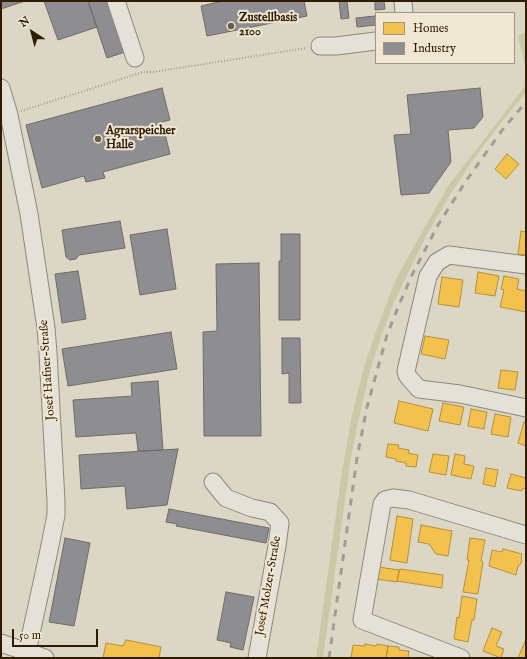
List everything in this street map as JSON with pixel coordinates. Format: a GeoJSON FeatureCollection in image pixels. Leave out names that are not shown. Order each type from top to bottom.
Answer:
{"type":"FeatureCollection","features":[{"type":"Feature","properties":{"kind":"street"},"geometry":{"type":"LineString","coordinates":[[116,1],[135,58]]}},
{"type":"Feature","properties":{"kind":"street"},"geometry":{"type":"LineString","coordinates":[[403,1],[404,12]]}},
{"type":"Feature","properties":{"kind":"street"},"geometry":{"type":"LineString","coordinates":[[320,46],[336,46],[375,41]]}},
{"type":"Feature","properties":{"kind":"street","name":"Josef Hafner-Straße"},"geometry":{"type":"LineString","coordinates":[[1,88],[9,115],[29,214],[46,328],[56,501],[56,515],[51,542],[26,652]]}},
{"type":"Feature","properties":{"kind":"street"},"geometry":{"type":"LineString","coordinates":[[526,265],[449,255],[437,262],[428,276],[406,371],[407,375],[419,389],[460,394],[526,408]]}},
{"type":"Feature","properties":{"kind":"street","name":"Josef Molzer-Straße"},"geometry":{"type":"LineString","coordinates":[[213,482],[226,498],[252,508],[270,512],[280,523],[256,658]]}},
{"type":"Feature","properties":{"kind":"street"},"geometry":{"type":"LineString","coordinates":[[462,658],[362,620],[382,504],[385,500],[393,498],[409,500],[526,535]]}},
{"type":"Feature","properties":{"kind":"street"},"geometry":{"type":"LineString","coordinates":[[1,643],[45,658]]}},
{"type":"Feature","properties":{"kind":"path"},"geometry":{"type":"LineString","coordinates":[[9,115],[142,72],[153,72],[320,46]]}},
{"type":"Feature","properties":{"kind":"shaded area"},"geometry":{"type":"Polygon","coordinates":[[[526,32],[526,69],[518,36],[526,32]]]}},
{"type":"Feature","properties":{"kind":"shaded area"},"geometry":{"type":"Polygon","coordinates":[[[526,85],[526,92],[470,164],[427,234],[394,302],[382,334],[370,370],[351,457],[323,658],[316,658],[341,478],[352,415],[364,367],[379,323],[397,277],[448,186],[526,85]]]}},
{"type":"Feature","properties":{"kind":"building: Homes"},"geometry":{"type":"Polygon","coordinates":[[[507,154],[519,164],[506,179],[495,169],[507,154]]]}},
{"type":"Feature","properties":{"kind":"building: Homes"},"geometry":{"type":"Polygon","coordinates":[[[521,231],[526,232],[526,255],[518,254],[521,231]]]}},
{"type":"Feature","properties":{"kind":"building: Homes"},"geometry":{"type":"Polygon","coordinates":[[[478,272],[499,276],[495,296],[475,293],[478,272]]]}},
{"type":"Feature","properties":{"kind":"building: Homes"},"geometry":{"type":"Polygon","coordinates":[[[504,276],[519,279],[517,289],[526,291],[526,312],[500,307],[504,290],[501,289],[504,276]]]}},
{"type":"Feature","properties":{"kind":"building: Homes"},"geometry":{"type":"Polygon","coordinates":[[[442,277],[463,280],[459,307],[438,304],[442,277]]]}},
{"type":"Feature","properties":{"kind":"building: Homes"},"geometry":{"type":"Polygon","coordinates":[[[425,336],[449,340],[445,359],[421,354],[425,336]]]}},
{"type":"Feature","properties":{"kind":"building: Homes"},"geometry":{"type":"Polygon","coordinates":[[[501,370],[518,372],[515,390],[498,388],[501,370]]]}},
{"type":"Feature","properties":{"kind":"building: Homes"},"geometry":{"type":"Polygon","coordinates":[[[399,401],[433,409],[428,431],[394,423],[399,401]]]}},
{"type":"Feature","properties":{"kind":"building: Homes"},"geometry":{"type":"Polygon","coordinates":[[[443,403],[464,407],[460,425],[439,421],[443,403]]]}},
{"type":"Feature","properties":{"kind":"building: Homes"},"geometry":{"type":"Polygon","coordinates":[[[471,409],[487,412],[484,429],[468,426],[471,409]]]}},
{"type":"Feature","properties":{"kind":"building: Homes"},"geometry":{"type":"Polygon","coordinates":[[[495,414],[511,417],[508,437],[491,434],[495,414]]]}},
{"type":"Feature","properties":{"kind":"building: Homes"},"geometry":{"type":"Polygon","coordinates":[[[524,422],[526,423],[526,446],[518,443],[524,422]]]}},
{"type":"Feature","properties":{"kind":"building: Homes"},"geometry":{"type":"Polygon","coordinates":[[[388,444],[399,445],[398,448],[409,450],[408,453],[418,455],[416,467],[406,466],[406,463],[386,457],[388,444]]]}},
{"type":"Feature","properties":{"kind":"building: Homes"},"geometry":{"type":"Polygon","coordinates":[[[433,454],[449,456],[446,475],[429,472],[433,454]]]}},
{"type":"Feature","properties":{"kind":"building: Homes"},"geometry":{"type":"Polygon","coordinates":[[[455,454],[465,456],[464,464],[474,466],[471,479],[451,475],[455,454]]]}},
{"type":"Feature","properties":{"kind":"building: Homes"},"geometry":{"type":"Polygon","coordinates":[[[486,468],[498,470],[495,487],[483,484],[486,468]]]}},
{"type":"Feature","properties":{"kind":"building: Homes"},"geometry":{"type":"Polygon","coordinates":[[[511,474],[526,478],[526,489],[523,488],[522,491],[507,488],[511,474]]]}},
{"type":"Feature","properties":{"kind":"building: Homes"},"geometry":{"type":"Polygon","coordinates":[[[397,516],[413,519],[407,563],[390,560],[397,516]]]}},
{"type":"Feature","properties":{"kind":"building: Homes"},"geometry":{"type":"Polygon","coordinates":[[[421,525],[452,531],[448,556],[436,554],[429,544],[418,542],[421,525]]]}},
{"type":"Feature","properties":{"kind":"building: Homes"},"geometry":{"type":"Polygon","coordinates":[[[470,538],[485,540],[481,561],[483,562],[478,594],[463,592],[469,560],[467,560],[470,538]]]}},
{"type":"Feature","properties":{"kind":"building: Homes"},"geometry":{"type":"Polygon","coordinates":[[[503,549],[522,554],[522,560],[518,566],[516,575],[489,566],[492,550],[502,552],[503,549]]]}},
{"type":"Feature","properties":{"kind":"building: Homes"},"geometry":{"type":"Polygon","coordinates":[[[378,567],[399,570],[397,582],[376,579],[378,567]]]}},
{"type":"Feature","properties":{"kind":"building: Homes"},"geometry":{"type":"Polygon","coordinates":[[[400,569],[443,575],[442,588],[397,581],[400,569]]]}},
{"type":"Feature","properties":{"kind":"building: Homes"},"geometry":{"type":"Polygon","coordinates":[[[462,596],[477,599],[474,620],[472,620],[468,642],[454,639],[462,596]]]}},
{"type":"Feature","properties":{"kind":"building: Homes"},"geometry":{"type":"Polygon","coordinates":[[[492,628],[502,632],[496,646],[504,649],[501,658],[483,651],[492,628]]]}},
{"type":"Feature","properties":{"kind":"building: Homes"},"geometry":{"type":"Polygon","coordinates":[[[526,639],[526,658],[518,658],[526,639]]]}},
{"type":"Feature","properties":{"kind":"building: Homes"},"geometry":{"type":"Polygon","coordinates":[[[126,640],[161,647],[159,658],[103,658],[106,643],[123,646],[126,640]]]}},
{"type":"Feature","properties":{"kind":"building: Homes"},"geometry":{"type":"Polygon","coordinates":[[[365,644],[388,646],[386,658],[351,658],[353,645],[365,646],[365,644]]]}},
{"type":"Feature","properties":{"kind":"building: Homes"},"geometry":{"type":"Polygon","coordinates":[[[388,646],[399,647],[399,650],[409,651],[408,658],[386,658],[388,646]]]}},
{"type":"Feature","properties":{"kind":"building: Industry"},"geometry":{"type":"Polygon","coordinates":[[[1,1],[25,1],[1,9],[1,1]]]}},
{"type":"Feature","properties":{"kind":"building: Industry"},"geometry":{"type":"Polygon","coordinates":[[[44,1],[88,1],[97,27],[58,40],[44,1]]]}},
{"type":"Feature","properties":{"kind":"building: Industry"},"geometry":{"type":"Polygon","coordinates":[[[88,1],[110,1],[128,51],[107,58],[88,1]]]}},
{"type":"Feature","properties":{"kind":"building: Industry","name":"Zustellbasis 2100"},"geometry":{"type":"Polygon","coordinates":[[[223,1],[304,1],[307,16],[207,36],[201,6],[223,1]]]}},
{"type":"Feature","properties":{"kind":"building: Industry"},"geometry":{"type":"Polygon","coordinates":[[[339,1],[347,1],[349,18],[341,19],[339,1]]]}},
{"type":"Feature","properties":{"kind":"building: Industry"},"geometry":{"type":"Polygon","coordinates":[[[375,1],[384,1],[385,9],[375,10],[375,1]]]}},
{"type":"Feature","properties":{"kind":"building: Industry"},"geometry":{"type":"Polygon","coordinates":[[[375,16],[375,25],[357,27],[356,18],[375,16]]]}},
{"type":"Feature","properties":{"kind":"building: Industry","name":"Agrarspeicher Halle"},"geometry":{"type":"Polygon","coordinates":[[[162,88],[170,120],[162,122],[170,154],[103,172],[105,178],[86,182],[84,176],[42,188],[26,125],[162,88]]]}},
{"type":"Feature","properties":{"kind":"building: Industry"},"geometry":{"type":"Polygon","coordinates":[[[480,88],[483,117],[474,128],[448,130],[451,162],[429,193],[401,195],[394,135],[411,134],[407,95],[480,88]]]}},
{"type":"Feature","properties":{"kind":"building: Industry"},"geometry":{"type":"Polygon","coordinates":[[[120,221],[125,248],[79,255],[76,259],[70,260],[66,257],[62,230],[120,221]]]}},
{"type":"Feature","properties":{"kind":"building: Industry"},"geometry":{"type":"Polygon","coordinates":[[[167,229],[176,289],[140,295],[130,235],[167,229]]]}},
{"type":"Feature","properties":{"kind":"building: Industry"},"geometry":{"type":"Polygon","coordinates":[[[281,234],[300,234],[300,320],[279,320],[279,261],[281,261],[281,234]]]}},
{"type":"Feature","properties":{"kind":"building: Industry"},"geometry":{"type":"Polygon","coordinates":[[[259,263],[261,436],[204,436],[203,332],[217,331],[216,264],[259,263]]]}},
{"type":"Feature","properties":{"kind":"building: Industry"},"geometry":{"type":"Polygon","coordinates":[[[78,271],[86,319],[62,323],[55,274],[78,271]]]}},
{"type":"Feature","properties":{"kind":"building: Industry"},"geometry":{"type":"Polygon","coordinates":[[[171,332],[177,369],[68,386],[62,349],[171,332]]]}},
{"type":"Feature","properties":{"kind":"building: Industry"},"geometry":{"type":"Polygon","coordinates":[[[282,338],[300,338],[301,403],[289,403],[289,373],[282,374],[282,338]]]}},
{"type":"Feature","properties":{"kind":"building: Industry"},"geometry":{"type":"Polygon","coordinates":[[[158,381],[163,450],[138,451],[136,433],[76,437],[73,400],[132,396],[131,383],[158,381]]]}},
{"type":"Feature","properties":{"kind":"building: Industry"},"geometry":{"type":"Polygon","coordinates":[[[178,449],[167,505],[127,509],[125,486],[81,489],[79,455],[178,449]]]}},
{"type":"Feature","properties":{"kind":"building: Industry"},"geometry":{"type":"Polygon","coordinates":[[[169,509],[269,528],[266,543],[176,526],[177,524],[166,522],[169,509]]]}},
{"type":"Feature","properties":{"kind":"building: Industry"},"geometry":{"type":"Polygon","coordinates":[[[65,538],[90,543],[74,626],[49,622],[65,538]]]}},
{"type":"Feature","properties":{"kind":"building: Industry"},"geometry":{"type":"Polygon","coordinates":[[[226,592],[254,597],[243,650],[230,647],[231,643],[217,640],[226,592]]]}},
{"type":"Feature","properties":{"kind":"railway"},"geometry":{"type":"LineString","coordinates":[[329,658],[357,458],[367,407],[387,335],[412,275],[438,225],[466,181],[503,129],[526,102]]}},
{"type":"Feature","properties":{"kind":"place","name":"Zustellbasis 2100"},"geometry":{"type":"Point","coordinates":[231,26]}},
{"type":"Feature","properties":{"kind":"place","name":"Agrarspeicher Halle"},"geometry":{"type":"Point","coordinates":[98,139]}}]}
